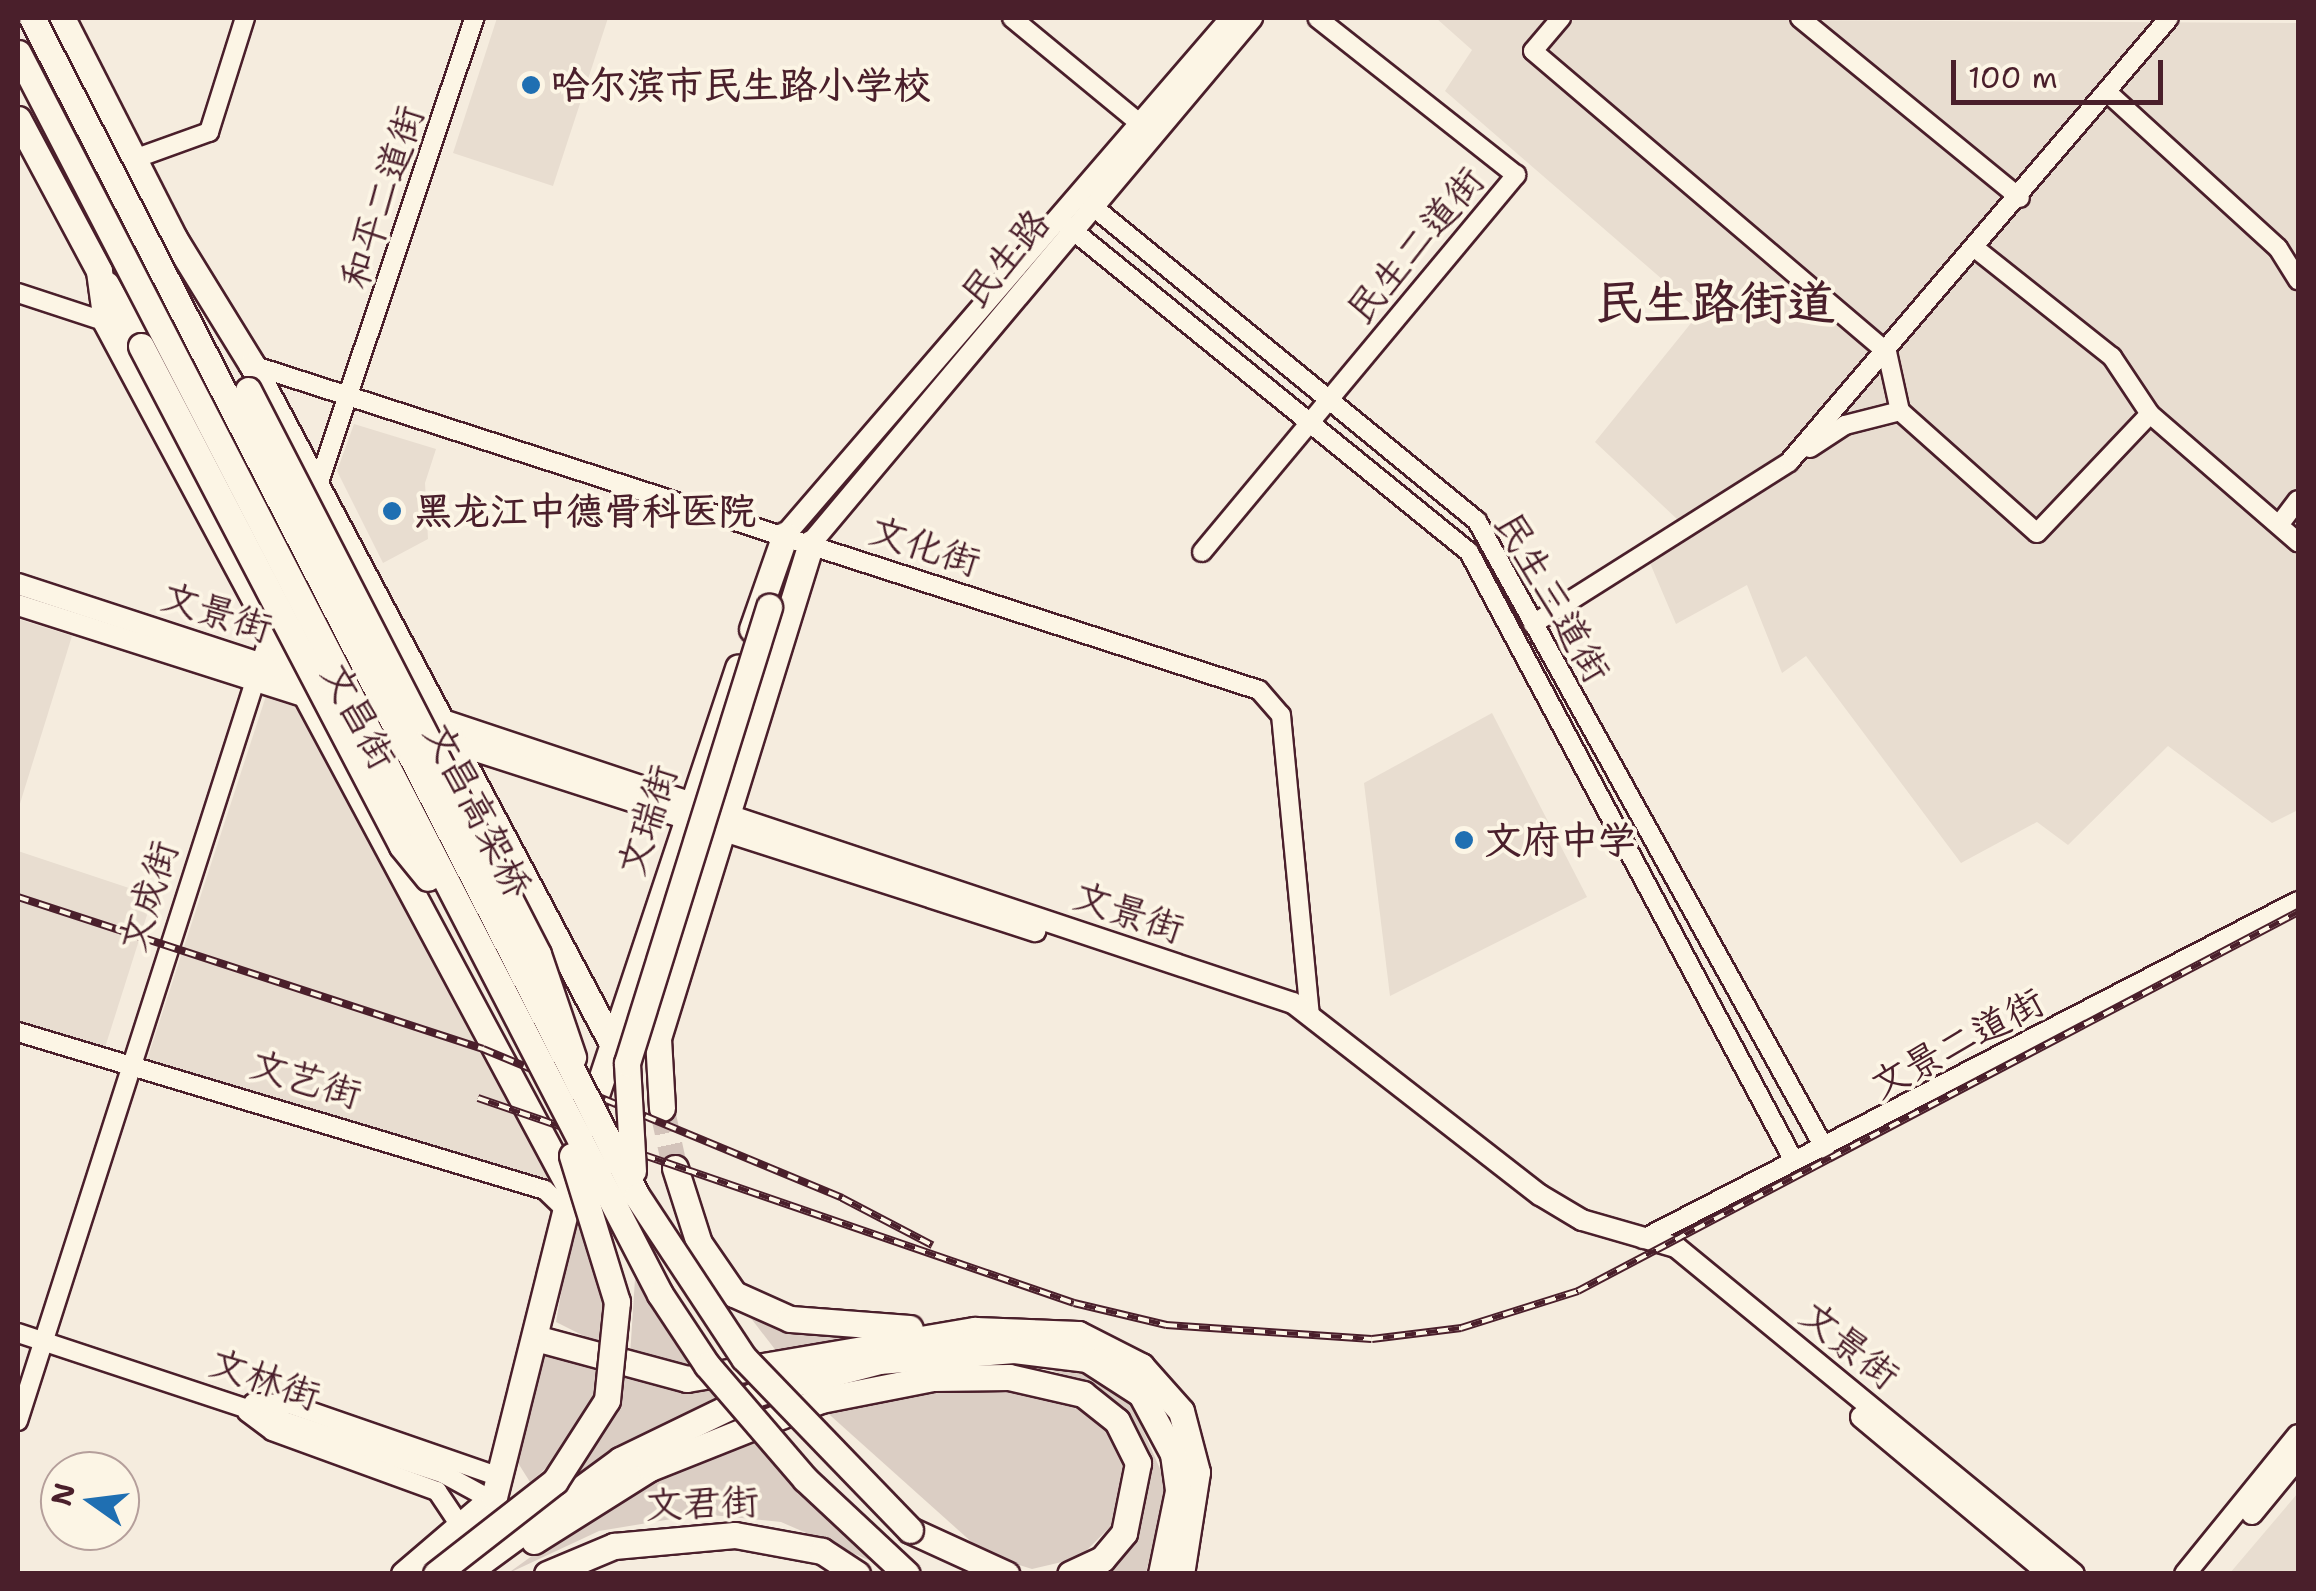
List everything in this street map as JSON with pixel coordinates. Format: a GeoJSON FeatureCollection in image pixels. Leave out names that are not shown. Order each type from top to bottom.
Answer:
{"type":"FeatureCollection","features":[{"type":"Feature","properties":{"kind":"highway","name":"文昌高架桥"},"geometry":{"type":"LineString","coordinates":[[32,18],[637,1196],[744,1358],[951,1574]]}},
{"type":"Feature","properties":{"kind":"highway"},"geometry":{"type":"LineString","coordinates":[[62,18],[250,378],[538,954],[579,1086]]}},
{"type":"Feature","properties":{"kind":"highway","name":"文昌高架桥"},"geometry":{"type":"LineString","coordinates":[[18,53],[560,1112],[706,1365],[805,1479],[906,1574]]}},
{"type":"Feature","properties":{"kind":"highway","name":"文昌街"},"geometry":{"type":"LineString","coordinates":[[18,119],[142,346],[402,846],[460,915]]}},
{"type":"Feature","properties":{"kind":"highway","name":"文昌街"},"geometry":{"type":"LineString","coordinates":[[99,271],[106,322],[272,628],[568,1200]]}},
{"type":"Feature","properties":{"kind":"highway","name":"文昌街"},"geometry":{"type":"LineString","coordinates":[[250,378],[318,486],[613,1045]]}},
{"type":"Feature","properties":{"kind":"highway","name":"文瑞街"},"geometry":{"type":"LineString","coordinates":[[568,1200],[584,1130],[688,811],[785,535]]}},
{"type":"Feature","properties":{"kind":"highway"},"geometry":{"type":"LineString","coordinates":[[637,1196],[626,1063],[769,607],[811,543]]}},
{"type":"Feature","properties":{"kind":"highway","name":"文瑞街"},"geometry":{"type":"LineString","coordinates":[[662,1108],[658,1038],[811,543]]}},
{"type":"Feature","properties":{"kind":"highway"},"geometry":{"type":"LineString","coordinates":[[436,1574],[576,1458],[616,1370],[617,1302],[560,1112]]}},
{"type":"Feature","properties":{"kind":"highway"},"geometry":{"type":"LineString","coordinates":[[675,1168],[714,1271],[761,1310],[823,1324],[1078,1334],[1163,1386],[1181,1410],[1197,1472],[1181,1574]]}},
{"type":"Feature","properties":{"kind":"highway"},"geometry":{"type":"LineString","coordinates":[[404,1574],[463,1530],[493,1487],[538,1339],[568,1200]]}},
{"type":"Feature","properties":{"kind":"highway"},"geometry":{"type":"LineString","coordinates":[[538,1339],[687,1379],[976,1330]]}},
{"type":"Feature","properties":{"kind":"highway"},"geometry":{"type":"LineString","coordinates":[[466,1574],[620,1460],[758,1393],[880,1361],[1014,1350],[1088,1359],[1149,1406],[1173,1454],[1178,1491],[1161,1574]]}},
{"type":"Feature","properties":{"kind":"highway"},"geometry":{"type":"LineString","coordinates":[[490,1574],[575,1512],[715,1437],[821,1400],[972,1376],[1083,1394],[1130,1438],[1139,1494],[1124,1533],[1102,1559],[1070,1574]]}},
{"type":"Feature","properties":{"kind":"highway"},"geometry":{"type":"LineString","coordinates":[[910,1530],[1006,1574]]}},
{"type":"Feature","properties":{"kind":"highway","name":"文君街"},"geometry":{"type":"LineString","coordinates":[[547,1574],[614,1546],[735,1535],[808,1546],[857,1574]]}},
{"type":"Feature","properties":{"kind":"main road","name":"民生路"},"geometry":{"type":"LineString","coordinates":[[811,543],[1231,18]]}},
{"type":"Feature","properties":{"kind":"main road","name":"民生路"},"geometry":{"type":"LineString","coordinates":[[1087,202],[1252,18]]}},
{"type":"Feature","properties":{"kind":"main road","name":"民生路"},"geometry":{"type":"LineString","coordinates":[[785,535],[1068,226]]}},
{"type":"Feature","properties":{"kind":"main road","name":"文景街"},"geometry":{"type":"LineString","coordinates":[[18,584],[455,744],[726,822],[1310,1014],[1540,1195],[1643,1239],[1676,1247],[2074,1574]]}},
{"type":"Feature","properties":{"kind":"main road","name":"文景街"},"geometry":{"type":"LineString","coordinates":[[18,605],[258,671]]}},
{"type":"Feature","properties":{"kind":"main road","name":"文景街"},"geometry":{"type":"LineString","coordinates":[[299,685],[442,719],[688,811]]}},
{"type":"Feature","properties":{"kind":"main road","name":"文景街"},"geometry":{"type":"LineString","coordinates":[[726,822],[1293,1018],[1533,1206],[1573,1230],[1668,1258],[2048,1574]]}},
{"type":"Feature","properties":{"kind":"main road"},"geometry":{"type":"LineString","coordinates":[[2185,1574],[2298,1436]]}},
{"type":"Feature","properties":{"kind":"main road"},"geometry":{"type":"LineString","coordinates":[[2202,1574],[2298,1458]]}},
{"type":"Feature","properties":{"kind":"street"},"geometry":{"type":"LineString","coordinates":[[134,159],[208,132],[245,18]]}},
{"type":"Feature","properties":{"kind":"street","name":"和平二道街"},"geometry":{"type":"LineString","coordinates":[[351,396],[474,18]]}},
{"type":"Feature","properties":{"kind":"street"},"geometry":{"type":"LineString","coordinates":[[1012,18],[1142,125]]}},
{"type":"Feature","properties":{"kind":"street","name":"民生二道街"},"geometry":{"type":"LineString","coordinates":[[1202,552],[1516,175],[1317,18]]}},
{"type":"Feature","properties":{"kind":"street"},"geometry":{"type":"LineString","coordinates":[[1561,18],[1533,51],[1887,352],[1900,411],[2037,533],[2150,414]]}},
{"type":"Feature","properties":{"kind":"street"},"geometry":{"type":"LineString","coordinates":[[1800,18],[2020,198]]}},
{"type":"Feature","properties":{"kind":"street"},"geometry":{"type":"LineString","coordinates":[[1789,462],[2020,198],[2163,19]]}},
{"type":"Feature","properties":{"kind":"street"},"geometry":{"type":"LineString","coordinates":[[2106,92],[2278,248],[2298,280]]}},
{"type":"Feature","properties":{"kind":"street","name":"民生三道街"},"geometry":{"type":"LineString","coordinates":[[1087,202],[1477,521],[1825,1149]]}},
{"type":"Feature","properties":{"kind":"street","name":"民生三道街"},"geometry":{"type":"LineString","coordinates":[[1068,226],[1469,552],[1794,1161]]}},
{"type":"Feature","properties":{"kind":"street"},"geometry":{"type":"LineString","coordinates":[[1976,249],[2112,357],[2150,414],[2298,542]]}},
{"type":"Feature","properties":{"kind":"street"},"geometry":{"type":"LineString","coordinates":[[18,294],[106,322]]}},
{"type":"Feature","properties":{"kind":"street","name":"文化街"},"geometry":{"type":"LineString","coordinates":[[250,378],[351,396],[811,543],[1269,698],[1282,716],[1310,1014]]}},
{"type":"Feature","properties":{"kind":"street","name":"文成街"},"geometry":{"type":"LineString","coordinates":[[18,1421],[128,1064],[351,396]]}},
{"type":"Feature","properties":{"kind":"street"},"geometry":{"type":"LineString","coordinates":[[1533,624],[1846,424],[1900,411]]}},
{"type":"Feature","properties":{"kind":"street"},"geometry":{"type":"LineString","coordinates":[[2279,525],[2298,500]]}},
{"type":"Feature","properties":{"kind":"street","name":"文景二道街"},"geometry":{"type":"LineString","coordinates":[[1643,1239],[1825,1149],[2298,901]]}},
{"type":"Feature","properties":{"kind":"street","name":"文艺街"},"geometry":{"type":"LineString","coordinates":[[18,1032],[568,1200]]}},
{"type":"Feature","properties":{"kind":"street","name":"文林街"},"geometry":{"type":"LineString","coordinates":[[18,1334],[235,1402]]}},
{"type":"Feature","properties":{"kind":"street"},"geometry":{"type":"LineString","coordinates":[[235,1402],[289,1404],[493,1487]]}},
{"type":"Feature","properties":{"kind":"street"},"geometry":{"type":"LineString","coordinates":[[235,1402],[272,1431],[437,1491],[463,1530]]}},
{"type":"Feature","properties":{"kind":"shaded area","name":"哈尔滨市民生路小学校"},"geometry":{"type":"Polygon","coordinates":[[[497,18],[608,18],[553,186],[453,153],[497,18]]]}},
{"type":"Feature","properties":{"kind":"shaded area"},"geometry":{"type":"Polygon","coordinates":[[[1436,18],[2298,23],[2298,810],[2272,823],[2168,746],[2068,845],[2037,822],[1961,863],[1806,656],[1782,673],[1747,585],[1676,624],[1644,549],[1677,519],[1595,442],[1700,312],[1445,91],[1472,50],[1436,18]]]}},
{"type":"Feature","properties":{"kind":"shaded area","name":"黑龙江中德骨科医院"},"geometry":{"type":"Polygon","coordinates":[[[354,424],[436,449],[425,483],[428,539],[383,563],[337,471],[354,424]]]}},
{"type":"Feature","properties":{"kind":"shaded area"},"geometry":{"type":"Polygon","coordinates":[[[18,619],[72,636],[18,810],[18,619]]]}},
{"type":"Feature","properties":{"kind":"shaded area"},"geometry":{"type":"Polygon","coordinates":[[[266,696],[310,705],[573,1181],[545,1190],[144,1069],[266,696]]]}},
{"type":"Feature","properties":{"kind":"shaded area","name":"文府中学"},"geometry":{"type":"Polygon","coordinates":[[[1492,713],[1587,897],[1390,996],[1364,783],[1492,713]]]}},
{"type":"Feature","properties":{"kind":"shaded area"},"geometry":{"type":"Polygon","coordinates":[[[18,851],[153,896],[102,1057],[18,1032],[18,851]]]}},
{"type":"Feature","properties":{"kind":"shaded area"},"geometry":{"type":"Polygon","coordinates":[[[577,1203],[607,1279],[608,1348],[556,1322],[577,1203]]]}},
{"type":"Feature","properties":{"kind":"shaded area"},"geometry":{"type":"Polygon","coordinates":[[[635,1279],[694,1368],[630,1356],[635,1279]]]}},
{"type":"Feature","properties":{"kind":"shaded area"},"geometry":{"type":"Polygon","coordinates":[[[740,1304],[863,1333],[777,1352],[740,1304]]]}},
{"type":"Feature","properties":{"kind":"shaded area"},"geometry":{"type":"Polygon","coordinates":[[[544,1350],[605,1371],[565,1452],[530,1482],[513,1455],[544,1350]]]}},
{"type":"Feature","properties":{"kind":"shaded area"},"geometry":{"type":"Polygon","coordinates":[[[1029,1363],[1089,1372],[1129,1398],[1167,1485],[1146,1573],[1100,1573],[1143,1515],[1141,1435],[1098,1386],[1029,1363]]]}},
{"type":"Feature","properties":{"kind":"shaded area"},"geometry":{"type":"Polygon","coordinates":[[[625,1377],[710,1387],[720,1400],[531,1511],[582,1468],[625,1377]]]}},
{"type":"Feature","properties":{"kind":"shaded area"},"geometry":{"type":"Polygon","coordinates":[[[991,1383],[1074,1398],[1112,1428],[1125,1463],[1115,1522],[1079,1558],[1032,1569],[985,1554],[822,1408],[991,1383]]]}},
{"type":"Feature","properties":{"kind":"shaded area"},"geometry":{"type":"Polygon","coordinates":[[[747,1434],[880,1565],[781,1522],[702,1514],[599,1531],[507,1574],[629,1486],[747,1434]]]}},
{"type":"Feature","properties":{"kind":"shaded area"},"geometry":{"type":"Polygon","coordinates":[[[2298,1493],[2298,1573],[2230,1573],[2298,1493]]]}},
{"type":"Feature","properties":{"kind":"tunnel"},"geometry":{"type":"LineString","coordinates":[[662,1108],[675,1168]]}},
{"type":"Feature","properties":{"kind":"railway"},"geometry":{"type":"LineString","coordinates":[[18,897],[483,1049],[842,1198],[932,1245]]}},
{"type":"Feature","properties":{"kind":"railway"},"geometry":{"type":"LineString","coordinates":[[478,1098],[1074,1303],[1166,1325],[1372,1339],[1461,1328],[1578,1291],[2298,912]]}},
{"type":"Feature","properties":{"kind":"place","name":"哈尔滨市民生路小学校"},"geometry":{"type":"Point","coordinates":[531,85]}},
{"type":"Feature","properties":{"kind":"place","name":"黑龙江中德骨科医院"},"geometry":{"type":"Point","coordinates":[392,511]}},
{"type":"Feature","properties":{"kind":"place","name":"文府中学"},"geometry":{"type":"Point","coordinates":[1464,840]}},
{"type":"Feature","properties":{"kind":"district","name":"民生路街道"},"geometry":{"type":"Point","coordinates":[1715,303]}}]}
